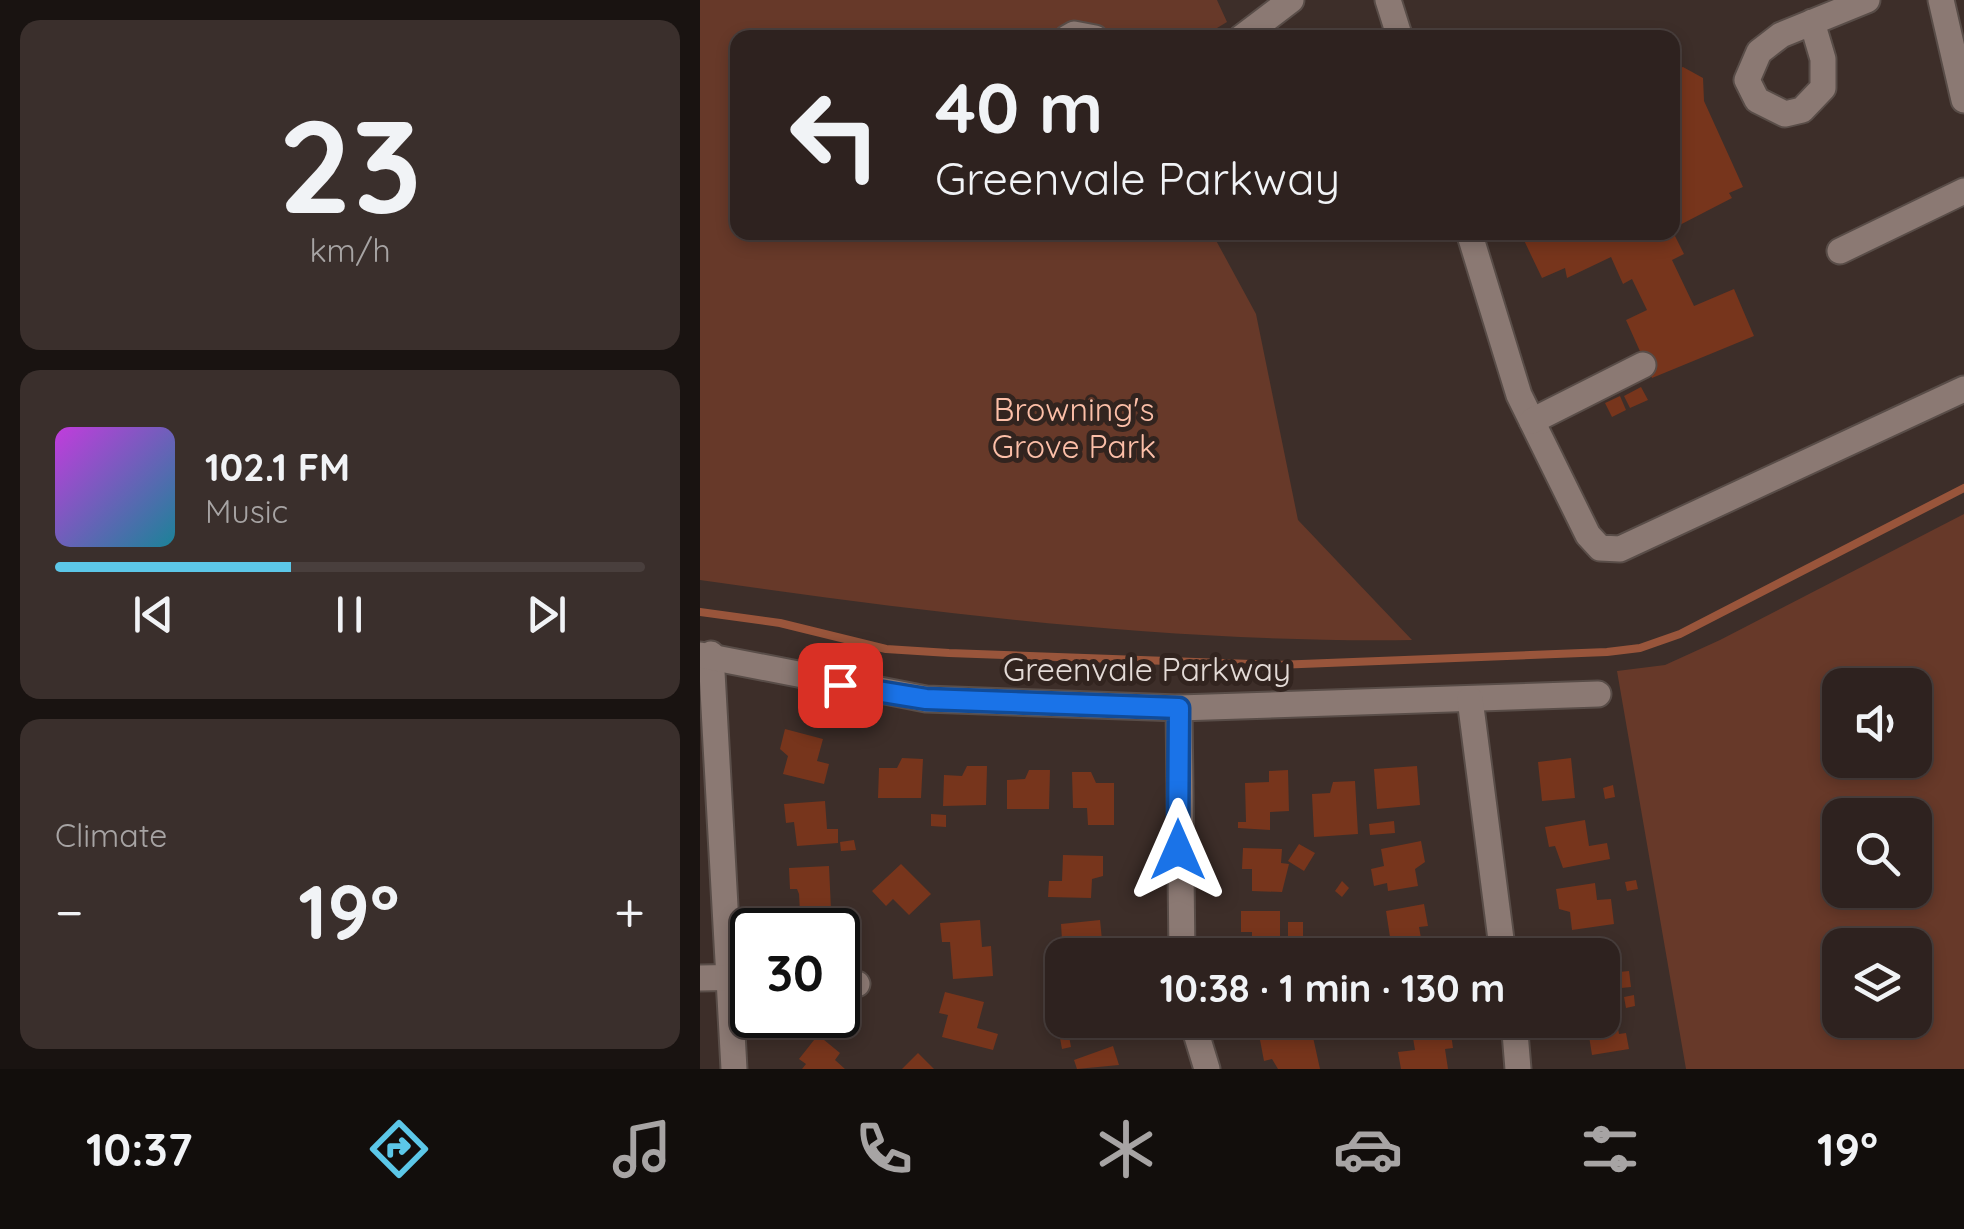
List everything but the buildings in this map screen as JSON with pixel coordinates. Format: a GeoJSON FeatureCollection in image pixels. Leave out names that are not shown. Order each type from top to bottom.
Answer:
{"type":"FeatureCollection","features":[{"type":"Feature","properties":{"kind":"street"},"geometry":{"type":"LineString","coordinates":[[1252,30],[1291,0]]}},
{"type":"Feature","properties":{"kind":"street"},"geometry":{"type":"LineString","coordinates":[[1388,0],[1397,30]]}},
{"type":"Feature","properties":{"kind":"street"},"geometry":{"type":"LineString","coordinates":[[1812,22],[1867,0]]}},
{"type":"Feature","properties":{"kind":"street"},"geometry":{"type":"LineString","coordinates":[[1941,0],[1964,100]]}},
{"type":"Feature","properties":{"kind":"street"},"geometry":{"type":"LineString","coordinates":[[1840,251],[1964,191]]}},
{"type":"Feature","properties":{"kind":"street"},"geometry":{"type":"LineString","coordinates":[[1471,240],[1519,394],[1588,535],[1600,548],[1620,549],[1964,389]]}},
{"type":"Feature","properties":{"kind":"street"},"geometry":{"type":"LineString","coordinates":[[1532,421],[1643,365]]}},
{"type":"Feature","properties":{"kind":"street"},"geometry":{"type":"LineString","coordinates":[[706,655],[733,908]]}},
{"type":"Feature","properties":{"kind":"street","name":"Greenvale Parkway"},"geometry":{"type":"LineString","coordinates":[[706,655],[771,672],[926,699],[1179,708],[1598,694]]}},
{"type":"Feature","properties":{"kind":"street"},"geometry":{"type":"LineString","coordinates":[[1470,700],[1502,938]]}},
{"type":"Feature","properties":{"kind":"street"},"geometry":{"type":"LineString","coordinates":[[1179,708],[1182,938]]}},
{"type":"Feature","properties":{"kind":"street"},"geometry":{"type":"LineString","coordinates":[[700,978],[730,977]]}},
{"type":"Feature","properties":{"kind":"street"},"geometry":{"type":"LineString","coordinates":[[734,1069],[736,1038]]}},
{"type":"Feature","properties":{"kind":"street"},"geometry":{"type":"LineString","coordinates":[[1198,1038],[1207,1069]]}},
{"type":"Feature","properties":{"kind":"street"},"geometry":{"type":"LineString","coordinates":[[1515,1038],[1518,1069]]}},
{"type":"Feature","properties":{"kind":"green space","name":"Browning's Grove Park"},"geometry":{"type":"Polygon","coordinates":[[[700,0],[1217,0],[1227,22],[1214,30],[730,30],[730,240],[1216,240],[1256,314],[1298,520],[1412,640],[1234,637],[1055,624],[700,580],[700,0]]]}},
{"type":"Feature","properties":{"kind":"green space"},"geometry":{"type":"Polygon","coordinates":[[[1964,514],[1964,1069],[1686,1069],[1617,671],[1665,665],[1964,514]]]}},
{"type":"Feature","properties":{"kind":"waterway"},"geometry":{"type":"LineString","coordinates":[[700,612],[780,623],[886,649],[949,653],[1276,665],[1607,652],[1640,648],[1680,634],[1964,488]]}},
{"type":"Feature","properties":{"kind":"route"},"geometry":{"type":"LineString","coordinates":[[840,685],[926,699],[1179,708],[1178,850]]}}]}
